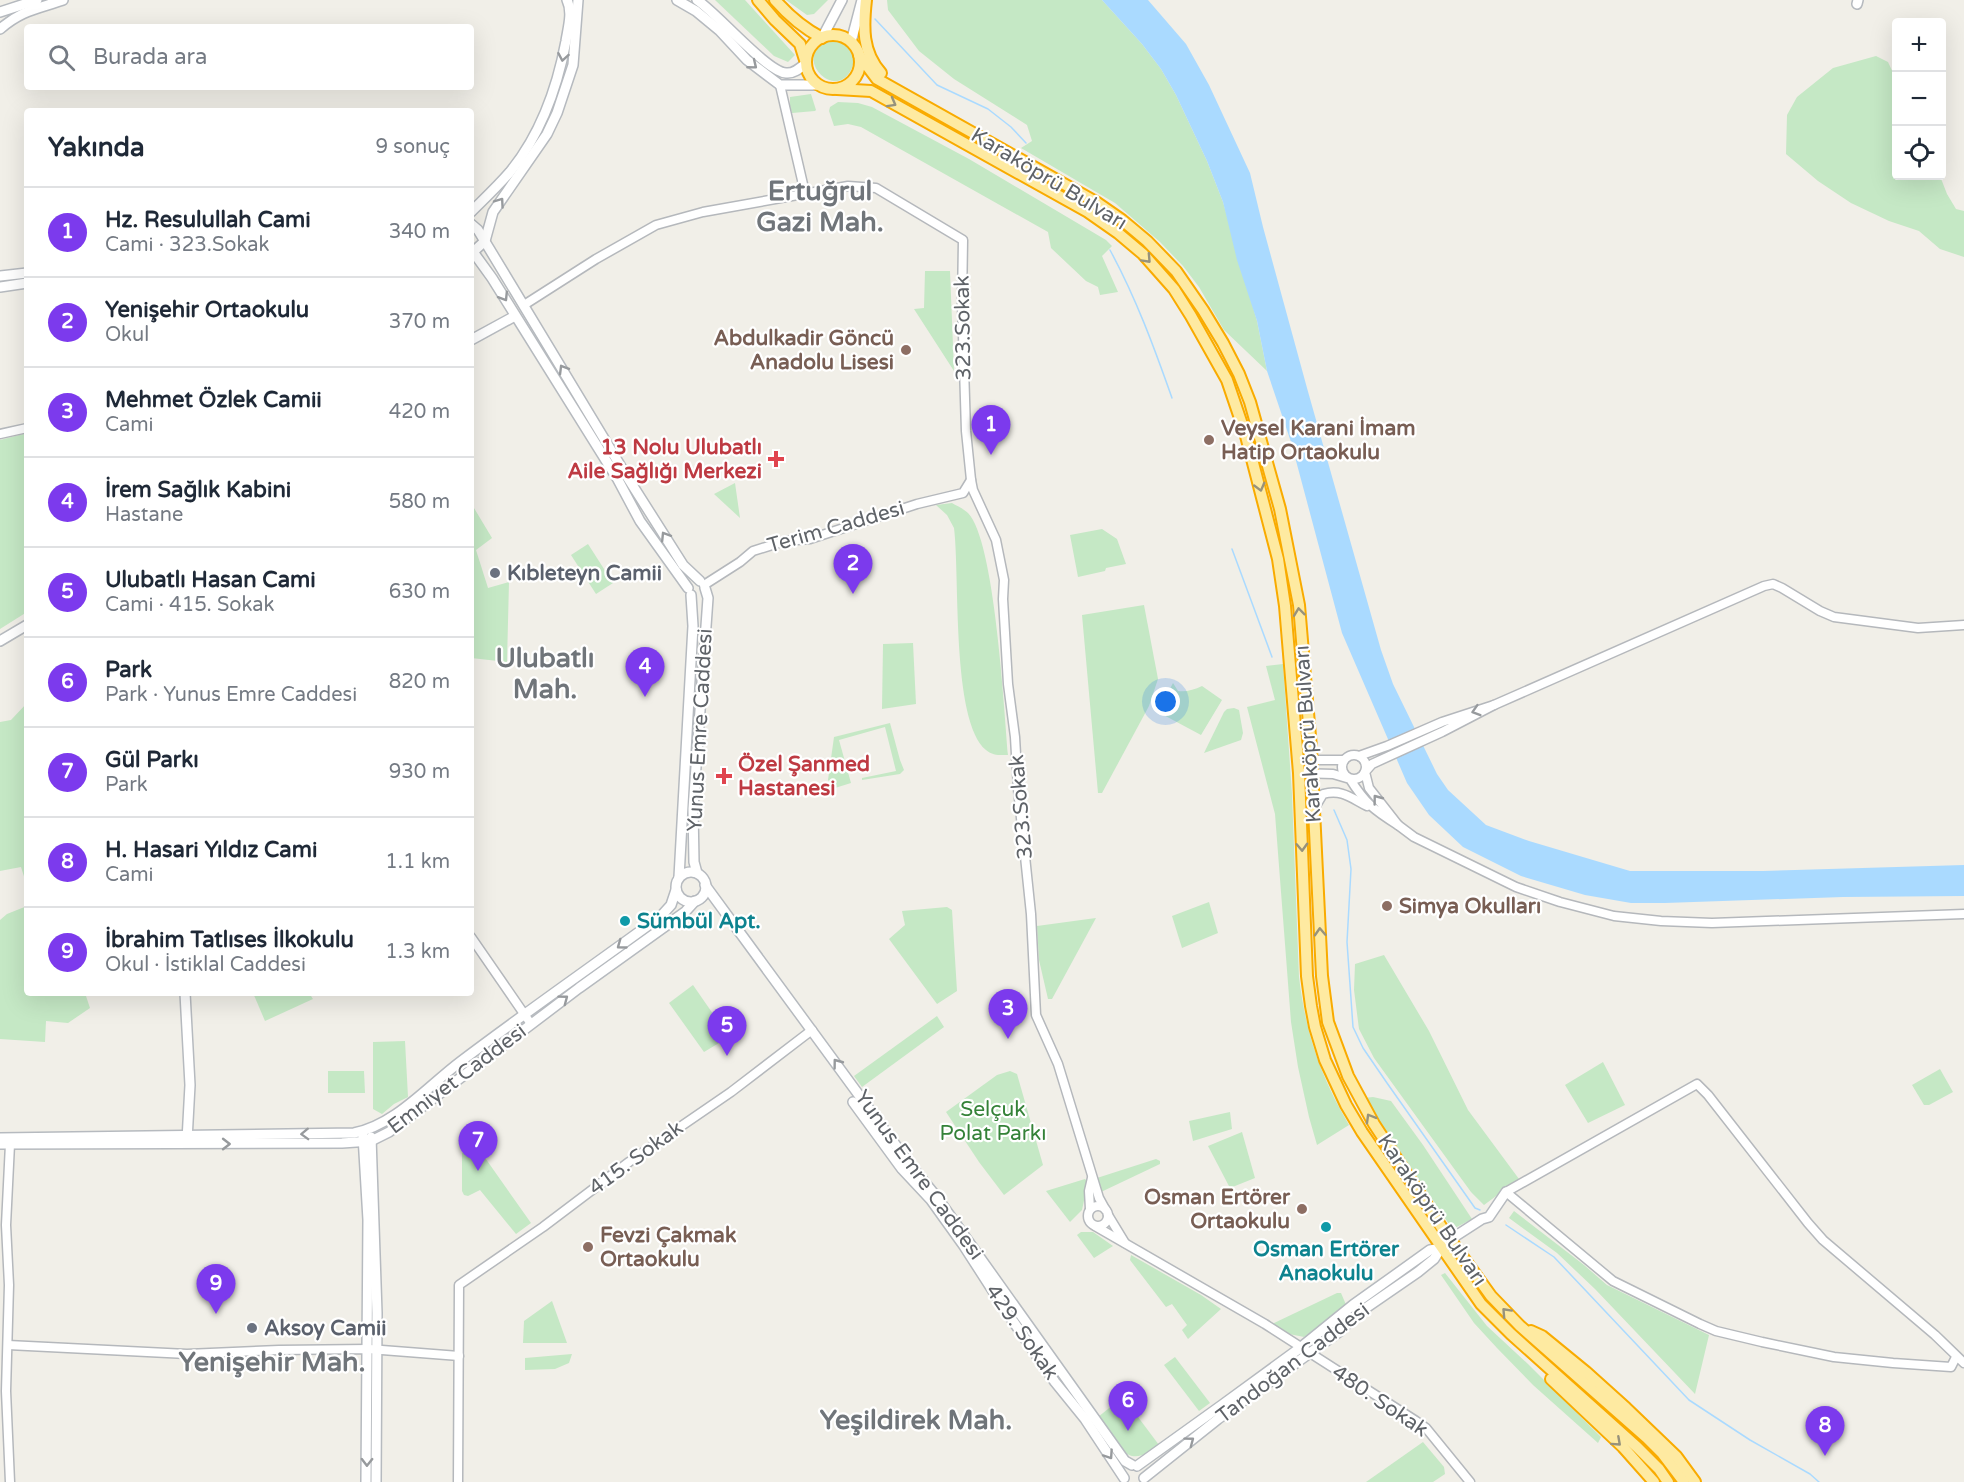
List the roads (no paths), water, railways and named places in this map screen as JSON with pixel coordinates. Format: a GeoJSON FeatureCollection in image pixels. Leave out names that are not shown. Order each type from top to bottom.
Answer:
{"type":"FeatureCollection","features":[{"type":"Feature","properties":{"kind":"highway"},"geometry":{"type":"LineString","coordinates":[[758,0],[800,44],[808,72],[818,85],[837,88],[845,86],[857,73],[860,64],[859,55],[851,42],[837,36],[822,38],[810,48],[806,63]]}},
{"type":"Feature","properties":{"kind":"highway"},"geometry":{"type":"LineString","coordinates":[[775,0],[807,30],[822,38]]}},
{"type":"Feature","properties":{"kind":"highway"},"geometry":{"type":"LineString","coordinates":[[864,0],[863,23],[868,52],[873,65],[897,91]]}},
{"type":"Feature","properties":{"kind":"highway","name":"Karaköprü Bulvarı"},"geometry":{"type":"LineString","coordinates":[[859,55],[877,80],[1096,202],[1122,220],[1148,241],[1176,271],[1203,310],[1239,374],[1247,393],[1280,509],[1299,605],[1312,772],[1322,976],[1328,1022],[1348,1076],[1374,1124],[1491,1296],[1520,1326],[1647,1438],[1662,1453],[1684,1482]]}},
{"type":"Feature","properties":{"kind":"highway","name":"Karaköprü Bulvarı"},"geometry":{"type":"LineString","coordinates":[[837,88],[871,91],[1088,212],[1143,255],[1174,289],[1196,324],[1227,380],[1238,407],[1278,560],[1285,606],[1299,773],[1307,976],[1319,1042],[1334,1082],[1351,1114],[1481,1304],[1533,1355],[1637,1446],[1668,1482]]}},
{"type":"Feature","properties":{"kind":"highway"},"geometry":{"type":"LineString","coordinates":[[1520,1326],[1542,1336],[1586,1372],[1667,1446],[1695,1482]]}},
{"type":"Feature","properties":{"kind":"highway"},"geometry":{"type":"LineString","coordinates":[[1533,1355],[1552,1380],[1623,1446],[1654,1482]]}},
{"type":"Feature","properties":{"kind":"main road"},"geometry":{"type":"LineString","coordinates":[[0,12],[37,0]]}},
{"type":"Feature","properties":{"kind":"main road"},"geometry":{"type":"LineString","coordinates":[[0,29],[14,17],[34,8],[63,0]]}},
{"type":"Feature","properties":{"kind":"main road"},"geometry":{"type":"LineString","coordinates":[[474,209],[510,172],[541,124],[560,75],[570,19],[567,0]]}},
{"type":"Feature","properties":{"kind":"main road"},"geometry":{"type":"LineString","coordinates":[[474,249],[485,241],[493,212],[547,134],[557,113],[573,65],[578,0]]}},
{"type":"Feature","properties":{"kind":"main road"},"geometry":{"type":"LineString","coordinates":[[677,0],[696,11],[719,30],[747,60],[780,85],[818,85]]}},
{"type":"Feature","properties":{"kind":"main road"},"geometry":{"type":"LineString","coordinates":[[697,0],[778,71],[794,72],[806,63]]}},
{"type":"Feature","properties":{"kind":"main road"},"geometry":{"type":"LineString","coordinates":[[822,38],[842,0]]}},
{"type":"Feature","properties":{"kind":"main road"},"geometry":{"type":"LineString","coordinates":[[851,42],[864,0]]}},
{"type":"Feature","properties":{"kind":"main road"},"geometry":{"type":"LineString","coordinates":[[475,227],[683,565],[703,585]]}},
{"type":"Feature","properties":{"kind":"main road"},"geometry":{"type":"LineString","coordinates":[[474,254],[492,278],[617,478],[640,521],[690,592],[696,597],[702,595],[703,585]]}},
{"type":"Feature","properties":{"kind":"main road"},"geometry":{"type":"LineString","coordinates":[[0,276],[24,273]]}},
{"type":"Feature","properties":{"kind":"main road"},"geometry":{"type":"LineString","coordinates":[[0,287],[24,283]]}},
{"type":"Feature","properties":{"kind":"main road"},"geometry":{"type":"LineString","coordinates":[[474,338],[515,316]]}},
{"type":"Feature","properties":{"kind":"main road"},"geometry":{"type":"LineString","coordinates":[[690,592],[692,581],[703,585]]}},
{"type":"Feature","properties":{"kind":"main road","name":"Yunus Emre Caddesi"},"geometry":{"type":"LineString","coordinates":[[697,873],[694,862],[693,809],[708,598],[703,585]]}},
{"type":"Feature","properties":{"kind":"main road","name":"Yunus Emre Caddesi"},"geometry":{"type":"LineString","coordinates":[[679,877],[693,626],[690,592]]}},
{"type":"Feature","properties":{"kind":"main road"},"geometry":{"type":"LineString","coordinates":[[0,641],[24,627]]}},
{"type":"Feature","properties":{"kind":"main road"},"geometry":{"type":"LineString","coordinates":[[687,872],[697,873],[705,885],[703,895],[695,901],[681,898],[676,890],[679,877],[687,872]]}},
{"type":"Feature","properties":{"kind":"main road","name":"Yunus Emre Caddesi"},"geometry":{"type":"LineString","coordinates":[[705,885],[908,1162],[943,1205],[1125,1461],[1143,1471],[1142,1481]]}},
{"type":"Feature","properties":{"kind":"main road","name":"Emniyet Caddesi"},"geometry":{"type":"LineString","coordinates":[[5,1144],[187,1140],[367,1130],[411,1102],[458,1063],[661,916],[671,905],[676,890]]}},
{"type":"Feature","properties":{"kind":"main road","name":"Emniyet Caddesi"},"geometry":{"type":"LineString","coordinates":[[0,1138],[367,1141],[389,1131],[685,912],[695,901]]}},
{"type":"Feature","properties":{"kind":"main road"},"geometry":{"type":"LineString","coordinates":[[185,996],[190,1085],[187,1140]]}},
{"type":"Feature","properties":{"kind":"main road","name":"429. Sokak"},"geometry":{"type":"LineString","coordinates":[[853,1102],[902,1169],[930,1200],[957,1237],[1010,1317],[1055,1382],[1085,1419],[1125,1480]]}},
{"type":"Feature","properties":{"kind":"main road"},"geometry":{"type":"LineString","coordinates":[[367,1130],[376,1482]]}},
{"type":"Feature","properties":{"kind":"main road","name":"Tandoğan Caddesi"},"geometry":{"type":"LineString","coordinates":[[1134,1466],[1304,1350],[1339,1332],[1357,1314],[1434,1259],[1451,1239],[1489,1217],[1506,1192]]}},
{"type":"Feature","properties":{"kind":"main road"},"geometry":{"type":"LineString","coordinates":[[366,1482],[372,1350]]}},
{"type":"Feature","properties":{"kind":"main road","name":"Tandoğan Caddesi"},"geometry":{"type":"LineString","coordinates":[[1142,1481],[1304,1350]]}},
{"type":"Feature","properties":{"kind":"main road"},"geometry":{"type":"LineString","coordinates":[[1125,1480],[1126,1468],[1134,1466]]}},
{"type":"Feature","properties":{"kind":"street"},"geometry":{"type":"LineString","coordinates":[[780,85],[805,193]]}},
{"type":"Feature","properties":{"kind":"street","name":"323.Sokak"},"geometry":{"type":"LineString","coordinates":[[524,305],[656,225],[703,212],[848,186],[876,188],[963,240],[962,313],[966,431],[973,490],[996,540],[1004,580],[1008,684],[1015,737],[1028,889],[1036,1015],[1058,1064],[1099,1198],[1126,1243]]}},
{"type":"Feature","properties":{"kind":"street"},"geometry":{"type":"LineString","coordinates":[[0,434],[24,429]]}},
{"type":"Feature","properties":{"kind":"street","name":"Terim Caddesi"},"geometry":{"type":"LineString","coordinates":[[703,585],[753,551],[785,541],[810,539],[917,504],[963,493],[971,480]]}},
{"type":"Feature","properties":{"kind":"street"},"geometry":{"type":"LineString","coordinates":[[1299,773],[1333,774],[1357,779],[1372,764],[1494,705],[1764,586],[1773,584],[1834,617],[1918,628],[1964,625]]}},
{"type":"Feature","properties":{"kind":"street"},"geometry":{"type":"LineString","coordinates":[[1298,760],[1344,760],[1351,755],[1359,756],[1442,722],[1494,705]]}},
{"type":"Feature","properties":{"kind":"street"},"geometry":{"type":"LineString","coordinates":[[1359,756],[1366,764],[1365,772],[1369,788],[1398,825]]}},
{"type":"Feature","properties":{"kind":"street"},"geometry":{"type":"LineString","coordinates":[[1344,760],[1342,771],[1350,779],[1360,796],[1373,809]]}},
{"type":"Feature","properties":{"kind":"street"},"geometry":{"type":"LineString","coordinates":[[1314,810],[1323,794],[1333,792],[1343,794],[1373,809],[1414,837],[1516,887],[1560,902],[1614,916],[1661,921],[1712,922],[1964,915]]}},
{"type":"Feature","properties":{"kind":"street"},"geometry":{"type":"LineString","coordinates":[[474,941],[531,1024]]}},
{"type":"Feature","properties":{"kind":"street","name":"415. Sokak"},"geometry":{"type":"LineString","coordinates":[[459,1356],[459,1285],[730,1092],[812,1030]]}},
{"type":"Feature","properties":{"kind":"street"},"geometry":{"type":"LineString","coordinates":[[1956,1357],[1951,1367],[1834,1357],[1716,1330],[1613,1281],[1506,1192],[1697,1084],[1824,1240],[1935,1335],[1964,1363]]}},
{"type":"Feature","properties":{"kind":"street"},"geometry":{"type":"LineString","coordinates":[[5,1144],[4,1286],[8,1345],[6,1391],[10,1482]]}},
{"type":"Feature","properties":{"kind":"street"},"geometry":{"type":"LineString","coordinates":[[1090,1209],[1100,1206],[1107,1212],[1104,1224],[1095,1226],[1088,1218],[1092,1175]]}},
{"type":"Feature","properties":{"kind":"street","name":"480. Sokak"},"geometry":{"type":"LineString","coordinates":[[1095,1226],[1265,1324],[1426,1428],[1470,1482]]}},
{"type":"Feature","properties":{"kind":"street"},"geometry":{"type":"LineString","coordinates":[[8,1345],[188,1354],[279,1350],[372,1350],[459,1356],[458,1482]]}},
{"type":"Feature","properties":{"kind":"water"},"geometry":{"type":"Polygon","coordinates":[[[1102,0],[1148,0],[1186,44],[1209,85],[1250,173],[1307,388],[1381,650],[1393,684],[1437,774],[1448,790],[1486,825],[1529,841],[1630,871],[1763,871],[1964,865],[1964,896],[1631,903],[1585,895],[1521,876],[1463,847],[1429,815],[1407,783],[1342,633],[1291,442],[1267,371],[1257,321],[1237,260],[1223,202],[1207,161],[1161,69],[1142,44],[1102,0]]]}},
{"type":"Feature","properties":{"kind":"waterway"},"geometry":{"type":"LineString","coordinates":[[875,19],[937,85],[988,109],[1011,127],[1026,143]]}},
{"type":"Feature","properties":{"kind":"waterway"},"geometry":{"type":"LineString","coordinates":[[1110,250],[1136,304],[1172,398]]}},
{"type":"Feature","properties":{"kind":"waterway"},"geometry":{"type":"LineString","coordinates":[[1232,549],[1272,657]]}},
{"type":"Feature","properties":{"kind":"waterway"},"geometry":{"type":"LineString","coordinates":[[1334,810],[1347,840],[1351,869],[1347,942],[1353,1027],[1363,1048],[1387,1083],[1475,1208],[1480,1210]]}},
{"type":"Feature","properties":{"kind":"waterway"},"geometry":{"type":"LineString","coordinates":[[1506,1225],[1554,1257],[1689,1400],[1750,1440],[1810,1474],[1819,1482]]}},
{"type":"Feature","properties":{"kind":"place","name":"Abdulkadir Göncü Anadolu Lisesi"},"geometry":{"type":"Point","coordinates":[906,350]}},
{"type":"Feature","properties":{"kind":"place","name":"Veysel Karani İmam Hatip Ortaokulu"},"geometry":{"type":"Point","coordinates":[1209,440]}},
{"type":"Feature","properties":{"kind":"place","name":"Hz. Resulullah Cami"},"geometry":{"type":"Point","coordinates":[991,455]}},
{"type":"Feature","properties":{"kind":"place","name":"13 Nolu Ulubatlı Aile Sağlığı Merkezi"},"geometry":{"type":"Point","coordinates":[776,459]}},
{"type":"Feature","properties":{"kind":"place","name":"Kıbleteyn Camii"},"geometry":{"type":"Point","coordinates":[495,573]}},
{"type":"Feature","properties":{"kind":"place","name":"Yenişehir Ortaokulu"},"geometry":{"type":"Point","coordinates":[853,594]}},
{"type":"Feature","properties":{"kind":"place","name":"İrem Sağlık Kabini"},"geometry":{"type":"Point","coordinates":[645,697]}},
{"type":"Feature","properties":{"kind":"place","name":"Özel Şanmed Hastanesi"},"geometry":{"type":"Point","coordinates":[724,776]}},
{"type":"Feature","properties":{"kind":"place","name":"Simya Okulları"},"geometry":{"type":"Point","coordinates":[1387,906]}},
{"type":"Feature","properties":{"kind":"place","name":"Sümbül Apt."},"geometry":{"type":"Point","coordinates":[625,921]}},
{"type":"Feature","properties":{"kind":"place","name":"Mehmet Özlek Camii"},"geometry":{"type":"Point","coordinates":[1008,1039]}},
{"type":"Feature","properties":{"kind":"place","name":"Ulubatlı Hasan Cami"},"geometry":{"type":"Point","coordinates":[727,1056]}},
{"type":"Feature","properties":{"kind":"place","name":"Gül Parkı"},"geometry":{"type":"Point","coordinates":[478,1171]}},
{"type":"Feature","properties":{"kind":"place","name":"Osman Ertörer Ortaokulu"},"geometry":{"type":"Point","coordinates":[1302,1209]}},
{"type":"Feature","properties":{"kind":"place","name":"Osman Ertörer Anaokulu"},"geometry":{"type":"Point","coordinates":[1326,1227]}},
{"type":"Feature","properties":{"kind":"place","name":"Fevzi Çakmak Ortaokulu"},"geometry":{"type":"Point","coordinates":[588,1247]}},
{"type":"Feature","properties":{"kind":"place","name":"İbrahim Tatlıses İlkokulu"},"geometry":{"type":"Point","coordinates":[216,1314]}},
{"type":"Feature","properties":{"kind":"place","name":"Aksoy Camii"},"geometry":{"type":"Point","coordinates":[252,1328]}},
{"type":"Feature","properties":{"kind":"place","name":"Park"},"geometry":{"type":"Point","coordinates":[1128,1431]}},
{"type":"Feature","properties":{"kind":"place","name":"H. Hasari Yıldız Cami"},"geometry":{"type":"Point","coordinates":[1825,1456]}},
{"type":"Feature","properties":{"kind":"district","name":"Ertuğrul Gazi Mah."},"geometry":{"type":"Point","coordinates":[820,206]}},
{"type":"Feature","properties":{"kind":"district","name":"Ulubatlı Mah."},"geometry":{"type":"Point","coordinates":[545,674]}},
{"type":"Feature","properties":{"kind":"district","name":"Yenişehir Mah."},"geometry":{"type":"Point","coordinates":[272,1362]}},
{"type":"Feature","properties":{"kind":"district","name":"Yeşildirek Mah."},"geometry":{"type":"Point","coordinates":[916,1420]}},
{"type":"Feature","properties":{"kind":"park label","name":"Selçuk Polat Parkı"},"geometry":{"type":"Point","coordinates":[993,1121]}}]}
